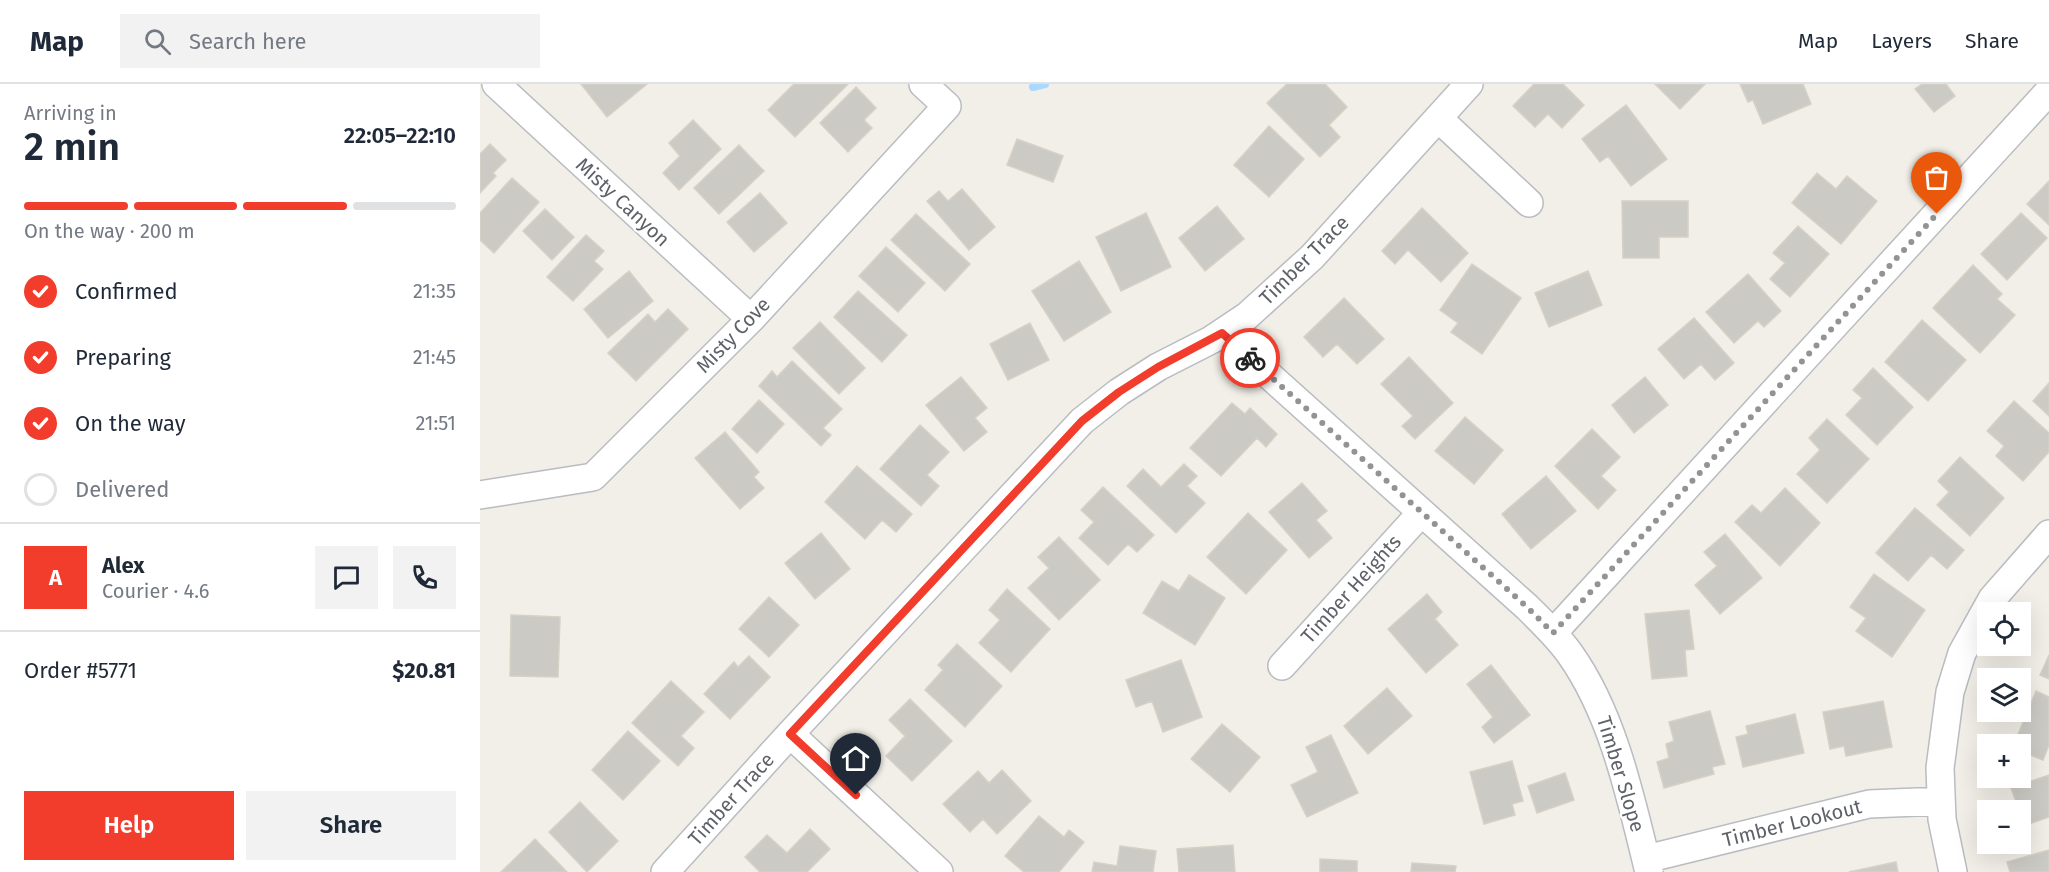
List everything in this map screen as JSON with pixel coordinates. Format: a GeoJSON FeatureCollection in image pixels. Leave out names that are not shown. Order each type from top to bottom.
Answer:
{"type":"FeatureCollection","features":[{"type":"Feature","properties":{"kind":"street","name":"Misty Canyon"},"geometry":{"type":"LineString","coordinates":[[496,84],[751,319]]}},
{"type":"Feature","properties":{"kind":"street","name":"Misty Cove"},"geometry":{"type":"LineString","coordinates":[[480,495],[592,477],[751,319],[947,106],[923,84]]}},
{"type":"Feature","properties":{"kind":"street","name":"Timber Trace"},"geometry":{"type":"LineString","coordinates":[[665,872],[790,734],[1082,421],[1119,392],[1158,367],[1222,333],[1247,316],[1312,258],[1470,84]]}},
{"type":"Feature","properties":{"kind":"street"},"geometry":{"type":"LineString","coordinates":[[1553,633],[2049,91]]}},
{"type":"Feature","properties":{"kind":"street"},"geometry":{"type":"LineString","coordinates":[[1438,118],[1529,203]]}},
{"type":"Feature","properties":{"kind":"street","name":"Timber Slope"},"geometry":{"type":"LineString","coordinates":[[1222,333],[1527,607],[1553,633],[1588,682],[1603,711],[1614,742],[1648,865]]}},
{"type":"Feature","properties":{"kind":"street","name":"Timber Heights"},"geometry":{"type":"LineString","coordinates":[[1282,666],[1421,513]]}},
{"type":"Feature","properties":{"kind":"street"},"geometry":{"type":"LineString","coordinates":[[1953,872],[1942,819],[1940,768],[1950,692],[1962,653],[1992,599],[2049,534]]}},
{"type":"Feature","properties":{"kind":"street"},"geometry":{"type":"LineString","coordinates":[[790,734],[939,872]]}},
{"type":"Feature","properties":{"kind":"street","name":"Timber Lookout"},"geometry":{"type":"LineString","coordinates":[[1648,865],[1869,804],[1941,801]]}},
{"type":"Feature","properties":{"kind":"building"},"geometry":{"type":"Polygon","coordinates":[[[581,84],[647,84],[607,117],[581,84]]]}},
{"type":"Feature","properties":{"kind":"building"},"geometry":{"type":"Polygon","coordinates":[[[794,84],[848,84],[795,137],[768,110],[794,84]]]}},
{"type":"Feature","properties":{"kind":"building"},"geometry":{"type":"Polygon","coordinates":[[[1287,84],[1325,84],[1347,107],[1329,125],[1340,137],[1320,157],[1267,103],[1287,84]]]}},
{"type":"Feature","properties":{"kind":"building"},"geometry":{"type":"Polygon","coordinates":[[[1534,84],[1563,84],[1584,105],[1562,128],[1548,114],[1535,127],[1513,106],[1534,84]]]}},
{"type":"Feature","properties":{"kind":"building"},"geometry":{"type":"Polygon","coordinates":[[[1655,84],[1705,84],[1680,109],[1655,84]]]}},
{"type":"Feature","properties":{"kind":"building"},"geometry":{"type":"Polygon","coordinates":[[[1740,84],[1803,84],[1811,104],[1763,124],[1753,100],[1748,102],[1740,84]]]}},
{"type":"Feature","properties":{"kind":"building"},"geometry":{"type":"Polygon","coordinates":[[[1922,84],[1946,84],[1955,96],[1934,112],[1915,89],[1922,84]]]}},
{"type":"Feature","properties":{"kind":"building"},"geometry":{"type":"Polygon","coordinates":[[[856,87],[876,108],[864,120],[872,128],[848,152],[820,123],[856,87]]]}},
{"type":"Feature","properties":{"kind":"building"},"geometry":{"type":"Polygon","coordinates":[[[1626,105],[1667,159],[1631,186],[1608,156],[1600,162],[1582,139],[1626,105]]]}},
{"type":"Feature","properties":{"kind":"building"},"geometry":{"type":"Polygon","coordinates":[[[693,120],[721,149],[679,190],[663,173],[680,156],[669,143],[693,120]]]}},
{"type":"Feature","properties":{"kind":"building"},"geometry":{"type":"Polygon","coordinates":[[[1269,126],[1304,159],[1269,197],[1234,165],[1269,126]]]}},
{"type":"Feature","properties":{"kind":"building"},"geometry":{"type":"Polygon","coordinates":[[[1017,139],[1063,156],[1053,182],[1007,165],[1017,139]]]}},
{"type":"Feature","properties":{"kind":"building"},"geometry":{"type":"Polygon","coordinates":[[[490,144],[506,160],[493,173],[496,176],[480,193],[480,154],[490,144]]]}},
{"type":"Feature","properties":{"kind":"building"},"geometry":{"type":"Polygon","coordinates":[[[739,145],[764,171],[719,214],[694,188],[739,145]]]}},
{"type":"Feature","properties":{"kind":"building"},"geometry":{"type":"Polygon","coordinates":[[[1817,173],[1836,189],[1847,176],[1877,201],[1841,244],[1792,203],[1817,173]]]}},
{"type":"Feature","properties":{"kind":"building"},"geometry":{"type":"Polygon","coordinates":[[[512,178],[539,202],[494,253],[480,240],[480,213],[512,178]]]}},
{"type":"Feature","properties":{"kind":"building"},"geometry":{"type":"Polygon","coordinates":[[[2049,181],[2049,225],[2027,204],[2049,181]]]}},
{"type":"Feature","properties":{"kind":"building"},"geometry":{"type":"Polygon","coordinates":[[[962,189],[995,227],[969,250],[927,201],[939,191],[948,201],[962,189]]]}},
{"type":"Feature","properties":{"kind":"building"},"geometry":{"type":"Polygon","coordinates":[[[760,193],[787,223],[754,252],[727,222],[760,193]]]}},
{"type":"Feature","properties":{"kind":"building"},"geometry":{"type":"Polygon","coordinates":[[[1622,201],[1688,201],[1688,237],[1659,237],[1659,258],[1623,258],[1622,201]]]}},
{"type":"Feature","properties":{"kind":"building"},"geometry":{"type":"Polygon","coordinates":[[[1217,206],[1244,239],[1205,271],[1179,238],[1217,206]]]}},
{"type":"Feature","properties":{"kind":"building"},"geometry":{"type":"Polygon","coordinates":[[[1422,208],[1468,253],[1441,282],[1408,250],[1395,264],[1382,251],[1422,208]]]}},
{"type":"Feature","properties":{"kind":"building"},"geometry":{"type":"Polygon","coordinates":[[[545,209],[574,237],[552,260],[523,231],[545,209]]]}},
{"type":"Feature","properties":{"kind":"building"},"geometry":{"type":"Polygon","coordinates":[[[1146,213],[1171,267],[1121,291],[1096,237],[1146,213]]]}},
{"type":"Feature","properties":{"kind":"building"},"geometry":{"type":"Polygon","coordinates":[[[2021,213],[2047,238],[2007,280],[1981,254],[2021,213]]]}},
{"type":"Feature","properties":{"kind":"building"},"geometry":{"type":"Polygon","coordinates":[[[916,214],[970,264],[945,291],[891,240],[916,214]]]}},
{"type":"Feature","properties":{"kind":"building"},"geometry":{"type":"Polygon","coordinates":[[[1798,226],[1829,254],[1790,297],[1770,279],[1785,263],[1773,253],[1798,226]]]}},
{"type":"Feature","properties":{"kind":"building"},"geometry":{"type":"Polygon","coordinates":[[[586,235],[604,251],[594,261],[603,269],[573,301],[547,277],[586,235]]]}},
{"type":"Feature","properties":{"kind":"building"},"geometry":{"type":"Polygon","coordinates":[[[886,247],[925,283],[898,312],[859,276],[886,247]]]}},
{"type":"Feature","properties":{"kind":"building"},"geometry":{"type":"Polygon","coordinates":[[[1079,261],[1111,312],[1064,341],[1032,291],[1079,261]]]}},
{"type":"Feature","properties":{"kind":"building"},"geometry":{"type":"Polygon","coordinates":[[[1472,264],[1521,298],[1482,354],[1451,332],[1458,323],[1440,310],[1472,264]]]}},
{"type":"Feature","properties":{"kind":"building"},"geometry":{"type":"Polygon","coordinates":[[[1973,265],[2002,294],[1997,299],[2015,315],[1980,353],[1933,308],[1973,265]]]}},
{"type":"Feature","properties":{"kind":"building"},"geometry":{"type":"Polygon","coordinates":[[[629,271],[653,301],[608,338],[584,309],[629,271]]]}},
{"type":"Feature","properties":{"kind":"building"},"geometry":{"type":"Polygon","coordinates":[[[1588,271],[1602,305],[1549,327],[1535,293],[1588,271]]]}},
{"type":"Feature","properties":{"kind":"building"},"geometry":{"type":"Polygon","coordinates":[[[1748,274],[1781,311],[1764,327],[1758,321],[1734,343],[1706,312],[1748,274]]]}},
{"type":"Feature","properties":{"kind":"building"},"geometry":{"type":"Polygon","coordinates":[[[858,291],[907,335],[882,362],[834,317],[858,291]]]}},
{"type":"Feature","properties":{"kind":"building"},"geometry":{"type":"Polygon","coordinates":[[[1344,298],[1384,339],[1357,364],[1337,344],[1323,357],[1304,337],[1344,298]]]}},
{"type":"Feature","properties":{"kind":"building"},"geometry":{"type":"Polygon","coordinates":[[[668,309],[688,329],[636,381],[608,353],[648,314],[655,322],[668,309]]]}},
{"type":"Feature","properties":{"kind":"building"},"geometry":{"type":"Polygon","coordinates":[[[1694,318],[1734,363],[1715,380],[1701,364],[1684,379],[1658,349],[1694,318]]]}},
{"type":"Feature","properties":{"kind":"building"},"geometry":{"type":"Polygon","coordinates":[[[1922,320],[1966,360],[1928,401],[1885,362],[1922,320]]]}},
{"type":"Feature","properties":{"kind":"building"},"geometry":{"type":"Polygon","coordinates":[[[820,322],[865,368],[839,394],[793,348],[820,322]]]}},
{"type":"Feature","properties":{"kind":"building"},"geometry":{"type":"Polygon","coordinates":[[[1030,323],[1049,360],[1008,380],[990,344],[1030,323]]]}},
{"type":"Feature","properties":{"kind":"building"},"geometry":{"type":"Polygon","coordinates":[[[1409,357],[1453,403],[1415,439],[1402,426],[1413,416],[1381,384],[1409,357]]]}},
{"type":"Feature","properties":{"kind":"building"},"geometry":{"type":"Polygon","coordinates":[[[792,361],[842,409],[823,428],[831,435],[821,446],[759,386],[772,371],[777,377],[792,361]]]}},
{"type":"Feature","properties":{"kind":"building"},"geometry":{"type":"Polygon","coordinates":[[[1873,368],[1913,407],[1877,445],[1846,415],[1862,398],[1853,390],[1873,368]]]}},
{"type":"Feature","properties":{"kind":"building"},"geometry":{"type":"Polygon","coordinates":[[[961,377],[987,408],[975,418],[987,432],[964,451],[926,405],[961,377]]]}},
{"type":"Feature","properties":{"kind":"building"},"geometry":{"type":"Polygon","coordinates":[[[1645,377],[1668,405],[1634,433],[1612,405],[1645,377]]]}},
{"type":"Feature","properties":{"kind":"building"},"geometry":{"type":"Polygon","coordinates":[[[2049,383],[2049,416],[2033,401],[2049,383]]]}},
{"type":"Feature","properties":{"kind":"building"},"geometry":{"type":"Polygon","coordinates":[[[759,400],[784,424],[757,453],[732,429],[759,400]]]}},
{"type":"Feature","properties":{"kind":"building"},"geometry":{"type":"Polygon","coordinates":[[[2014,401],[2049,433],[2049,452],[2023,481],[1996,456],[2004,446],[1987,431],[2014,401]]]}},
{"type":"Feature","properties":{"kind":"building"},"geometry":{"type":"Polygon","coordinates":[[[1232,403],[1245,414],[1250,408],[1277,434],[1266,447],[1257,438],[1221,476],[1190,448],[1232,403]]]}},
{"type":"Feature","properties":{"kind":"building"},"geometry":{"type":"Polygon","coordinates":[[[1465,417],[1503,450],[1474,484],[1435,451],[1465,417]]]}},
{"type":"Feature","properties":{"kind":"building"},"geometry":{"type":"Polygon","coordinates":[[[1827,419],[1869,459],[1827,503],[1797,474],[1820,450],[1809,438],[1827,419]]]}},
{"type":"Feature","properties":{"kind":"building"},"geometry":{"type":"Polygon","coordinates":[[[920,425],[949,452],[927,475],[939,486],[921,506],[880,469],[920,425]]]}},
{"type":"Feature","properties":{"kind":"building"},"geometry":{"type":"Polygon","coordinates":[[[1592,429],[1620,457],[1601,476],[1616,490],[1598,509],[1555,466],[1592,429]]]}},
{"type":"Feature","properties":{"kind":"building"},"geometry":{"type":"Polygon","coordinates":[[[725,432],[759,472],[754,477],[764,488],[740,509],[695,458],[725,432]]]}},
{"type":"Feature","properties":{"kind":"building"},"geometry":{"type":"Polygon","coordinates":[[[1960,457],[2004,498],[1970,536],[1937,505],[1949,492],[1938,481],[1960,457]]]}},
{"type":"Feature","properties":{"kind":"building"},"geometry":{"type":"Polygon","coordinates":[[[1184,464],[1197,476],[1187,486],[1205,503],[1176,533],[1127,486],[1143,469],[1161,487],[1184,464]]]}},
{"type":"Feature","properties":{"kind":"building"},"geometry":{"type":"Polygon","coordinates":[[[857,466],[912,514],[896,532],[882,520],[865,539],[825,502],[857,466]]]}},
{"type":"Feature","properties":{"kind":"building"},"geometry":{"type":"Polygon","coordinates":[[[1546,476],[1576,511],[1531,549],[1502,514],[1546,476]]]}},
{"type":"Feature","properties":{"kind":"building"},"geometry":{"type":"Polygon","coordinates":[[[1302,483],[1327,511],[1316,520],[1332,538],[1309,558],[1269,512],[1302,483]]]}},
{"type":"Feature","properties":{"kind":"building"},"geometry":{"type":"Polygon","coordinates":[[[1103,487],[1154,535],[1137,552],[1128,544],[1108,565],[1079,538],[1094,522],[1081,510],[1103,487]]]}},
{"type":"Feature","properties":{"kind":"building"},"geometry":{"type":"Polygon","coordinates":[[[1785,488],[1820,523],[1780,566],[1735,522],[1752,505],[1761,513],[1785,488]]]}},
{"type":"Feature","properties":{"kind":"building"},"geometry":{"type":"Polygon","coordinates":[[[1915,508],[1964,550],[1947,569],[1931,555],[1908,581],[1876,553],[1915,508]]]}},
{"type":"Feature","properties":{"kind":"building"},"geometry":{"type":"Polygon","coordinates":[[[1248,513],[1287,550],[1246,594],[1207,557],[1248,513]]]}},
{"type":"Feature","properties":{"kind":"building"},"geometry":{"type":"Polygon","coordinates":[[[821,533],[850,569],[815,599],[785,563],[821,533]]]}},
{"type":"Feature","properties":{"kind":"building"},"geometry":{"type":"Polygon","coordinates":[[[1725,534],[1762,578],[1720,614],[1695,585],[1717,566],[1704,552],[1725,534]]]}},
{"type":"Feature","properties":{"kind":"building"},"geometry":{"type":"Polygon","coordinates":[[[1059,537],[1100,580],[1059,620],[1028,588],[1049,568],[1038,557],[1059,537]]]}},
{"type":"Feature","properties":{"kind":"building"},"geometry":{"type":"Polygon","coordinates":[[[1874,574],[1925,610],[1892,657],[1856,631],[1866,618],[1850,607],[1874,574]]]}},
{"type":"Feature","properties":{"kind":"building"},"geometry":{"type":"Polygon","coordinates":[[[1189,575],[1225,598],[1195,645],[1143,613],[1162,581],[1179,591],[1189,575]]]}},
{"type":"Feature","properties":{"kind":"building"},"geometry":{"type":"Polygon","coordinates":[[[1007,589],[1050,629],[1011,672],[979,643],[1000,620],[989,610],[1007,589]]]}},
{"type":"Feature","properties":{"kind":"building"},"geometry":{"type":"Polygon","coordinates":[[[1427,594],[1442,612],[1435,619],[1458,645],[1426,673],[1388,629],[1427,594]]]}},
{"type":"Feature","properties":{"kind":"building"},"geometry":{"type":"Polygon","coordinates":[[[769,597],[799,625],[769,657],[739,629],[769,597]]]}},
{"type":"Feature","properties":{"kind":"building"},"geometry":{"type":"Polygon","coordinates":[[[1689,610],[1694,649],[1685,650],[1687,676],[1652,679],[1645,614],[1689,610]]]}},
{"type":"Feature","properties":{"kind":"building"},"geometry":{"type":"Polygon","coordinates":[[[511,615],[560,617],[558,677],[510,676],[511,615]]]}},
{"type":"Feature","properties":{"kind":"building"},"geometry":{"type":"Polygon","coordinates":[[[957,644],[1002,686],[965,727],[925,690],[943,670],[938,665],[957,644]]]}},
{"type":"Feature","properties":{"kind":"building"},"geometry":{"type":"Polygon","coordinates":[[[2049,655],[2049,679],[2040,675],[2049,655]]]}},
{"type":"Feature","properties":{"kind":"building"},"geometry":{"type":"Polygon","coordinates":[[[749,656],[770,677],[730,719],[704,694],[734,662],[738,667],[749,656]]]}},
{"type":"Feature","properties":{"kind":"building"},"geometry":{"type":"Polygon","coordinates":[[[1181,660],[1202,717],[1163,732],[1152,701],[1136,707],[1126,680],[1181,660]]]}},
{"type":"Feature","properties":{"kind":"building"},"geometry":{"type":"Polygon","coordinates":[[[1491,665],[1530,715],[1494,743],[1482,727],[1493,717],[1467,684],[1491,665]]]}},
{"type":"Feature","properties":{"kind":"building"},"geometry":{"type":"Polygon","coordinates":[[[671,681],[704,712],[681,736],[694,748],[678,766],[632,723],[671,681]]]}},
{"type":"Feature","properties":{"kind":"building"},"geometry":{"type":"Polygon","coordinates":[[[1387,688],[1412,716],[1368,754],[1344,726],[1387,688]]]}},
{"type":"Feature","properties":{"kind":"building"},"geometry":{"type":"Polygon","coordinates":[[[2036,691],[2049,697],[2049,745],[2043,760],[2031,755],[2031,734],[2018,734],[2023,722],[2031,722],[2031,703],[2036,691]]]}},
{"type":"Feature","properties":{"kind":"building"},"geometry":{"type":"Polygon","coordinates":[[[910,699],[952,741],[912,781],[886,756],[905,736],[889,720],[910,699]]]}},
{"type":"Feature","properties":{"kind":"building"},"geometry":{"type":"Polygon","coordinates":[[[1883,701],[1892,747],[1846,756],[1844,746],[1830,749],[1823,712],[1883,701]]]}},
{"type":"Feature","properties":{"kind":"building"},"geometry":{"type":"Polygon","coordinates":[[[1710,711],[1725,764],[1712,767],[1714,774],[1664,788],[1657,762],[1669,758],[1666,744],[1674,741],[1669,722],[1710,711]]]}},
{"type":"Feature","properties":{"kind":"building"},"geometry":{"type":"Polygon","coordinates":[[[1795,714],[1804,753],[1743,767],[1736,737],[1748,734],[1746,726],[1795,714]]]}},
{"type":"Feature","properties":{"kind":"building"},"geometry":{"type":"Polygon","coordinates":[[[1222,724],[1260,757],[1230,792],[1191,759],[1222,724]]]}},
{"type":"Feature","properties":{"kind":"building"},"geometry":{"type":"Polygon","coordinates":[[[628,731],[660,761],[623,800],[592,770],[628,731]]]}},
{"type":"Feature","properties":{"kind":"building"},"geometry":{"type":"Polygon","coordinates":[[[1331,735],[1358,793],[1307,817],[1291,785],[1318,772],[1306,747],[1331,735]]]}},
{"type":"Feature","properties":{"kind":"building"},"geometry":{"type":"Polygon","coordinates":[[[1512,761],[1523,801],[1512,804],[1515,815],[1484,824],[1470,772],[1512,761]]]}},
{"type":"Feature","properties":{"kind":"building"},"geometry":{"type":"Polygon","coordinates":[[[1002,770],[1031,801],[997,834],[983,819],[970,832],[943,804],[978,771],[989,783],[1002,770]]]}},
{"type":"Feature","properties":{"kind":"building"},"geometry":{"type":"Polygon","coordinates":[[[1565,773],[1574,800],[1537,813],[1528,786],[1565,773]]]}},
{"type":"Feature","properties":{"kind":"building"},"geometry":{"type":"Polygon","coordinates":[[[2049,775],[2049,817],[2031,823],[2031,800],[2015,800],[2011,788],[2031,788],[2031,781],[2049,775]]]}},
{"type":"Feature","properties":{"kind":"building"},"geometry":{"type":"Polygon","coordinates":[[[580,802],[618,841],[587,872],[549,832],[580,802]]]}},
{"type":"Feature","properties":{"kind":"building"},"geometry":{"type":"Polygon","coordinates":[[[1039,816],[1064,837],[1069,830],[1084,842],[1059,872],[1024,872],[1005,856],[1039,816]]]}},
{"type":"Feature","properties":{"kind":"building"},"geometry":{"type":"Polygon","coordinates":[[[810,829],[830,849],[807,872],[760,872],[745,857],[767,835],[787,853],[810,829]]]}},
{"type":"Feature","properties":{"kind":"building"},"geometry":{"type":"Polygon","coordinates":[[[535,839],[567,872],[501,872],[535,839]]]}},
{"type":"Feature","properties":{"kind":"building"},"geometry":{"type":"Polygon","coordinates":[[[1233,845],[1235,872],[1179,872],[1177,849],[1233,845]]]}},
{"type":"Feature","properties":{"kind":"building"},"geometry":{"type":"Polygon","coordinates":[[[1120,846],[1156,851],[1153,872],[1092,872],[1094,862],[1117,866],[1120,846]]]}},
{"type":"Feature","properties":{"kind":"building"},"geometry":{"type":"Polygon","coordinates":[[[2049,850],[2049,872],[2010,872],[2007,862],[2049,850]]]}},
{"type":"Feature","properties":{"kind":"building"},"geometry":{"type":"Polygon","coordinates":[[[1320,859],[1357,861],[1357,872],[1320,872],[1320,859]]]}},
{"type":"Feature","properties":{"kind":"building"},"geometry":{"type":"Polygon","coordinates":[[[1896,862],[1898,872],[1849,872],[1896,862]]]}},
{"type":"Feature","properties":{"kind":"building"},"geometry":{"type":"Polygon","coordinates":[[[1412,863],[1456,866],[1455,872],[1411,872],[1412,863]]]}},
{"type":"Feature","properties":{"kind":"waterway"},"geometry":{"type":"LineString","coordinates":[[1033,87],[1045,84]]}},
{"type":"Feature","properties":{"kind":"way so far"},"geometry":{"type":"LineString","coordinates":[[1250,358],[1553,633],[1937,214]]}},
{"type":"Feature","properties":{"kind":"route"},"geometry":{"type":"LineString","coordinates":[[856,795],[790,734],[1082,421],[1119,392],[1158,367],[1222,333],[1250,358]]}}]}
